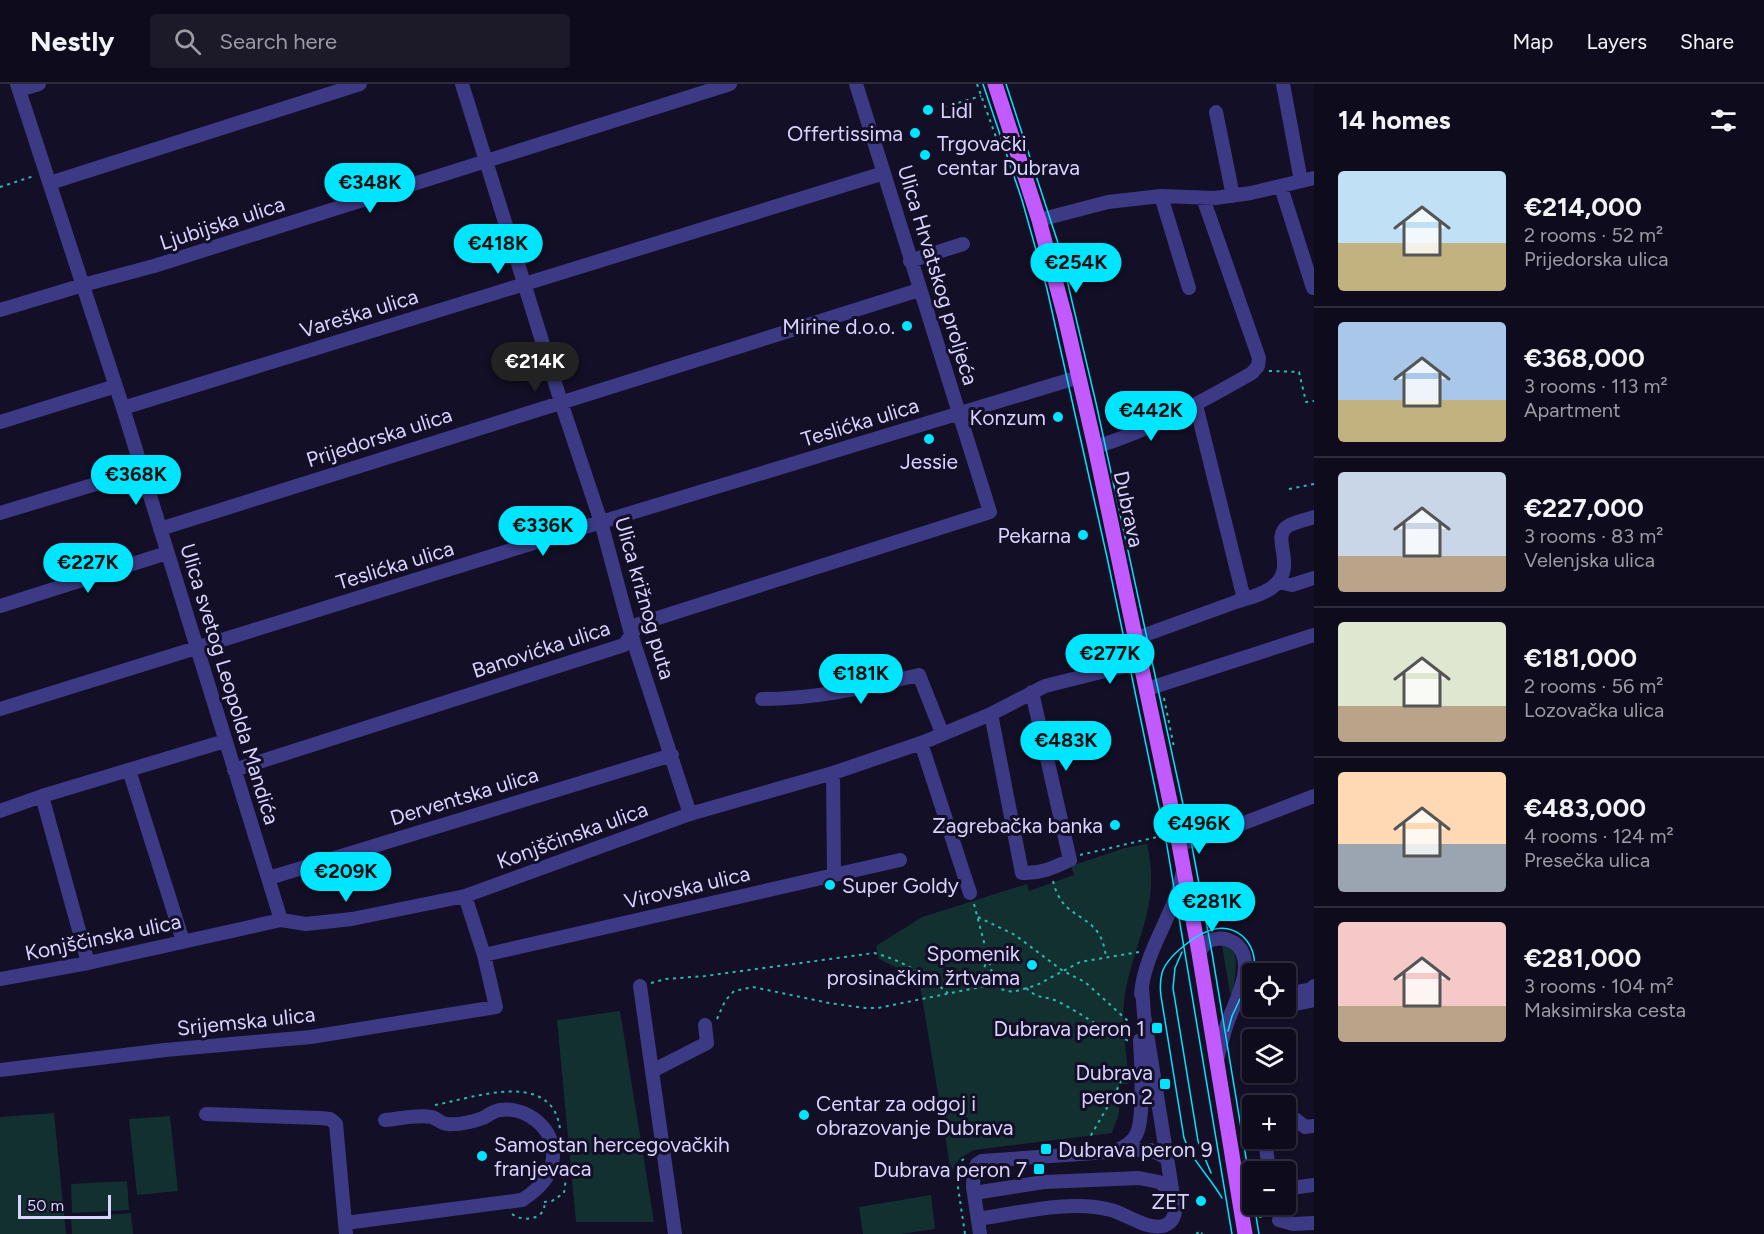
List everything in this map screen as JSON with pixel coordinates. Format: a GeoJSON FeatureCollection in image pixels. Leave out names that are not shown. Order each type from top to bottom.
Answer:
{"type":"FeatureCollection","features":[{"type":"Feature","properties":{"kind":"main road","name":"Dubrava"},"geometry":{"type":"LineString","coordinates":[[995,84],[1039,220],[1095,447],[1184,867],[1245,1234]]}},
{"type":"Feature","properties":{"kind":"street"},"geometry":{"type":"LineString","coordinates":[[18,87],[39,84]]}},
{"type":"Feature","properties":{"kind":"street"},"geometry":{"type":"LineString","coordinates":[[50,183],[360,84]]}},
{"type":"Feature","properties":{"kind":"street","name":"Ulica križnog puta"},"geometry":{"type":"LineString","coordinates":[[462,84],[561,402],[601,522],[631,634],[690,814]]}},
{"type":"Feature","properties":{"kind":"street","name":"Ljubijska ulica"},"geometry":{"type":"LineString","coordinates":[[0,310],[154,266],[730,84]]}},
{"type":"Feature","properties":{"kind":"street","name":"Ulica Hrvatskog proljeća"},"geometry":{"type":"LineString","coordinates":[[856,84],[990,512]]}},
{"type":"Feature","properties":{"kind":"street"},"geometry":{"type":"LineString","coordinates":[[1039,220],[1108,202],[1161,196],[1203,198],[1233,196],[1281,187],[1307,179],[1283,84]]}},
{"type":"Feature","properties":{"kind":"street","name":"Ulica svetog Leopolda Mandića"},"geometry":{"type":"LineString","coordinates":[[18,87],[123,408],[281,920]]}},
{"type":"Feature","properties":{"kind":"street"},"geometry":{"type":"LineString","coordinates":[[1216,112],[1233,196]]}},
{"type":"Feature","properties":{"kind":"street","name":"Vareška ulica"},"geometry":{"type":"LineString","coordinates":[[123,408],[884,173]]}},
{"type":"Feature","properties":{"kind":"street"},"geometry":{"type":"LineString","coordinates":[[1281,187],[1313,288]]}},
{"type":"Feature","properties":{"kind":"street"},"geometry":{"type":"LineString","coordinates":[[1161,196],[1189,288]]}},
{"type":"Feature","properties":{"kind":"street"},"geometry":{"type":"LineString","coordinates":[[1095,447],[1196,405],[1258,366],[1259,358],[1203,198]]}},
{"type":"Feature","properties":{"kind":"street"},"geometry":{"type":"LineString","coordinates":[[910,261],[963,244]]}},
{"type":"Feature","properties":{"kind":"street","name":"Prijedorska ulica"},"geometry":{"type":"LineString","coordinates":[[160,529],[919,290]]}},
{"type":"Feature","properties":{"kind":"street","name":"Teslićka ulica"},"geometry":{"type":"LineString","coordinates":[[0,709],[601,522],[1079,377]]}},
{"type":"Feature","properties":{"kind":"street"},"geometry":{"type":"LineString","coordinates":[[0,422],[116,386]]}},
{"type":"Feature","properties":{"kind":"street"},"geometry":{"type":"LineString","coordinates":[[1196,405],[1244,599]]}},
{"type":"Feature","properties":{"kind":"street"},"geometry":{"type":"LineString","coordinates":[[0,513],[142,470]]}},
{"type":"Feature","properties":{"kind":"street","name":"Banovićka ulica"},"geometry":{"type":"LineString","coordinates":[[234,770],[624,645],[639,624],[990,512]]}},
{"type":"Feature","properties":{"kind":"street"},"geometry":{"type":"LineString","coordinates":[[1136,641],[1142,636],[1268,590],[1278,582],[1284,570],[1281,534],[1288,526],[1314,517]]}},
{"type":"Feature","properties":{"kind":"street"},"geometry":{"type":"LineString","coordinates":[[0,606],[167,552]]}},
{"type":"Feature","properties":{"kind":"street"},"geometry":{"type":"LineString","coordinates":[[1278,582],[1292,585],[1314,578]]}},
{"type":"Feature","properties":{"kind":"street"},"geometry":{"type":"LineString","coordinates":[[1147,689],[1314,635]]}},
{"type":"Feature","properties":{"kind":"street","name":"Konjščinska ulica"},"geometry":{"type":"LineString","coordinates":[[0,979],[88,963],[281,920],[306,924],[352,919],[465,896],[690,814],[833,773],[921,743],[992,714],[1032,692],[1073,678],[1141,662]]}},
{"type":"Feature","properties":{"kind":"street"},"geometry":{"type":"LineString","coordinates":[[762,699],[822,696],[919,675],[942,733]]}},
{"type":"Feature","properties":{"kind":"street"},"geometry":{"type":"LineString","coordinates":[[992,714],[1022,873],[1050,870],[1070,860],[1032,692]]}},
{"type":"Feature","properties":{"kind":"street"},"geometry":{"type":"LineString","coordinates":[[0,811],[42,796],[225,741]]}},
{"type":"Feature","properties":{"kind":"street"},"geometry":{"type":"LineString","coordinates":[[921,743],[970,892]]}},
{"type":"Feature","properties":{"kind":"street","name":"Derventska ulica"},"geometry":{"type":"LineString","coordinates":[[269,878],[672,755]]}},
{"type":"Feature","properties":{"kind":"street"},"geometry":{"type":"LineString","coordinates":[[129,770],[183,941]]}},
{"type":"Feature","properties":{"kind":"street"},"geometry":{"type":"LineString","coordinates":[[833,773],[834,874]]}},
{"type":"Feature","properties":{"kind":"street"},"geometry":{"type":"LineString","coordinates":[[42,796],[88,963]]}},
{"type":"Feature","properties":{"kind":"street"},"geometry":{"type":"LineString","coordinates":[[1179,844],[1210,836],[1314,796]]}},
{"type":"Feature","properties":{"kind":"street","name":"Virovska ulica"},"geometry":{"type":"LineString","coordinates":[[484,955],[900,860]]}},
{"type":"Feature","properties":{"kind":"street"},"geometry":{"type":"LineString","coordinates":[[1114,1152],[1129,1144],[1138,1132],[1141,1061],[1139,1030],[1142,987],[1148,959],[1176,896],[1184,867]]}},
{"type":"Feature","properties":{"kind":"street"},"geometry":{"type":"LineString","coordinates":[[465,896],[484,955]]}},
{"type":"Feature","properties":{"kind":"street"},"geometry":{"type":"LineString","coordinates":[[1199,952],[1206,942],[1226,939],[1239,947],[1244,963]]}},
{"type":"Feature","properties":{"kind":"street","name":"Srijemska ulica"},"geometry":{"type":"LineString","coordinates":[[0,1070],[165,1050],[311,1037],[496,1007],[484,955]]}},
{"type":"Feature","properties":{"kind":"street"},"geometry":{"type":"LineString","coordinates":[[640,986],[675,1234]]}},
{"type":"Feature","properties":{"kind":"street"},"geometry":{"type":"LineString","coordinates":[[1296,992],[1312,989],[1314,986]]}},
{"type":"Feature","properties":{"kind":"street"},"geometry":{"type":"LineString","coordinates":[[978,1219],[1049,1208],[1087,1206],[1110,1209],[1148,1225],[1168,1224],[1176,1212],[1143,1015],[1142,987]]}},
{"type":"Feature","properties":{"kind":"street"},"geometry":{"type":"LineString","coordinates":[[1296,1004],[1314,1000]]}},
{"type":"Feature","properties":{"kind":"street"},"geometry":{"type":"LineString","coordinates":[[1217,1060],[1225,1029],[1242,1008]]}},
{"type":"Feature","properties":{"kind":"street"},"geometry":{"type":"LineString","coordinates":[[652,1071],[707,1043],[705,1025]]}},
{"type":"Feature","properties":{"kind":"street"},"geometry":{"type":"LineString","coordinates":[[206,1114],[330,1119],[336,1124],[346,1228],[522,1200],[537,1191],[553,1164],[554,1150],[546,1129],[531,1116],[515,1110],[499,1110],[480,1119],[463,1123],[444,1124],[434,1118],[426,1117],[385,1120]]}},
{"type":"Feature","properties":{"kind":"street"},"geometry":{"type":"LineString","coordinates":[[1296,1120],[1305,1128],[1314,1126]]}},
{"type":"Feature","properties":{"kind":"street"},"geometry":{"type":"LineString","coordinates":[[980,1234],[974,1193],[974,1171],[977,1164],[982,1161],[1151,1150],[1167,1158]]}},
{"type":"Feature","properties":{"kind":"street"},"geometry":{"type":"LineString","coordinates":[[974,1193],[1044,1182],[1139,1178],[1159,1182],[1166,1186],[1173,1195]]}},
{"type":"Feature","properties":{"kind":"street"},"geometry":{"type":"LineString","coordinates":[[1296,1187],[1314,1185]]}},
{"type":"Feature","properties":{"kind":"street"},"geometry":{"type":"LineString","coordinates":[[1273,1218],[1293,1224],[1314,1223]]}},
{"type":"Feature","properties":{"kind":"path"},"geometry":{"type":"LineString","coordinates":[[977,84],[997,140]]}},
{"type":"Feature","properties":{"kind":"path"},"geometry":{"type":"LineString","coordinates":[[944,107],[981,96]]}},
{"type":"Feature","properties":{"kind":"path"},"geometry":{"type":"LineString","coordinates":[[0,187],[33,177]]}},
{"type":"Feature","properties":{"kind":"path"},"geometry":{"type":"LineString","coordinates":[[1254,370],[1299,372],[1305,402],[1314,401]]}},
{"type":"Feature","properties":{"kind":"path"},"geometry":{"type":"LineString","coordinates":[[1289,489],[1314,484]]}},
{"type":"Feature","properties":{"kind":"path"},"geometry":{"type":"LineString","coordinates":[[1163,692],[1174,747]]}},
{"type":"Feature","properties":{"kind":"path"},"geometry":{"type":"LineString","coordinates":[[1070,860],[1102,848],[1157,837]]}},
{"type":"Feature","properties":{"kind":"path"},"geometry":{"type":"LineString","coordinates":[[1050,870],[1060,900],[1071,912],[1098,933],[1103,942],[1106,957]]}},
{"type":"Feature","properties":{"kind":"path"},"geometry":{"type":"LineString","coordinates":[[970,892],[995,984],[1006,991],[1013,992],[1057,976],[1080,962],[1139,952]]}},
{"type":"Feature","properties":{"kind":"path"},"geometry":{"type":"LineString","coordinates":[[978,917],[1015,935],[1063,971],[1085,982],[1128,1021]]}},
{"type":"Feature","properties":{"kind":"path"},"geometry":{"type":"LineString","coordinates":[[1214,922],[1221,922]]}},
{"type":"Feature","properties":{"kind":"path"},"geometry":{"type":"LineString","coordinates":[[640,986],[666,979],[705,976],[874,953],[889,957],[920,973],[949,994]]}},
{"type":"Feature","properties":{"kind":"path"},"geometry":{"type":"LineString","coordinates":[[976,988],[988,957]]}},
{"type":"Feature","properties":{"kind":"path"},"geometry":{"type":"LineString","coordinates":[[705,1025],[718,1018],[725,1001],[734,991],[753,987],[865,1008],[898,1005],[995,984]]}},
{"type":"Feature","properties":{"kind":"path"},"geometry":{"type":"LineString","coordinates":[[1026,988],[1035,996],[1055,1000],[1115,1036],[1129,1041]]}},
{"type":"Feature","properties":{"kind":"path"},"geometry":{"type":"LineString","coordinates":[[1085,1144],[1115,1094],[1123,1073],[1130,1063]]}},
{"type":"Feature","properties":{"kind":"path"},"geometry":{"type":"LineString","coordinates":[[1194,1154],[1199,1150]]}},
{"type":"Feature","properties":{"kind":"path"},"geometry":{"type":"LineString","coordinates":[[1259,1217],[1273,1218]]}},
{"type":"Feature","properties":{"kind":"path"},"geometry":{"type":"LineString","coordinates":[[1196,1234],[1201,1231],[1202,1234]]}},
{"type":"Feature","properties":{"kind":"green space"},"geometry":{"type":"Polygon","coordinates":[[[1147,844],[1151,867],[1151,888],[1124,1001],[1123,1022],[1128,1084],[1119,1084],[1119,1114],[1112,1133],[974,1150],[960,1158],[951,1172],[919,979],[879,959],[876,946],[922,917],[1027,884],[1029,891],[1074,875],[1071,866],[1125,848],[1147,844]]]}},
{"type":"Feature","properties":{"kind":"green space"},"geometry":{"type":"Polygon","coordinates":[[[1222,945],[1234,953],[1236,959],[1234,996],[1230,993],[1222,945]]]}},
{"type":"Feature","properties":{"kind":"green space"},"geometry":{"type":"Polygon","coordinates":[[[620,1011],[654,1222],[576,1222],[557,1020],[620,1011]]]}},
{"type":"Feature","properties":{"kind":"green space"},"geometry":{"type":"Polygon","coordinates":[[[54,1113],[66,1234],[0,1234],[0,1117],[54,1113]]]}},
{"type":"Feature","properties":{"kind":"green space"},"geometry":{"type":"Polygon","coordinates":[[[170,1116],[178,1191],[137,1195],[129,1119],[170,1116]]]}},
{"type":"Feature","properties":{"kind":"green space"},"geometry":{"type":"Polygon","coordinates":[[[127,1181],[129,1210],[72,1213],[71,1184],[127,1181]]]}},
{"type":"Feature","properties":{"kind":"green space"},"geometry":{"type":"Polygon","coordinates":[[[931,1195],[935,1229],[901,1234],[863,1234],[859,1207],[931,1195]]]}},
{"type":"Feature","properties":{"kind":"green space"},"geometry":{"type":"Polygon","coordinates":[[[131,1213],[133,1234],[72,1234],[71,1218],[131,1213]]]}},
{"type":"Feature","properties":{"kind":"tram line"},"geometry":{"type":"LineString","coordinates":[[983,84],[1022,200],[1047,289],[1107,557],[1167,846],[1232,1234]]}},
{"type":"Feature","properties":{"kind":"tram line"},"geometry":{"type":"LineString","coordinates":[[1006,84],[1059,246],[1096,403],[1191,841],[1247,1161]]}},
{"type":"Feature","properties":{"kind":"tram line"},"geometry":{"type":"LineString","coordinates":[[1222,1198],[1192,1154],[1184,1138],[1161,996],[1161,979],[1165,966],[1176,952],[1200,935],[1215,929],[1224,928],[1240,934],[1251,947],[1254,963]]}},
{"type":"Feature","properties":{"kind":"tram line"},"geometry":{"type":"LineString","coordinates":[[1182,952],[1175,968],[1173,988],[1198,1141],[1211,1173]]}},
{"type":"Feature","properties":{"kind":"tram line"},"geometry":{"type":"LineString","coordinates":[[1228,1031],[1242,995]]}},
{"type":"Feature","properties":{"kind":"tram line"},"geometry":{"type":"LineString","coordinates":[[1256,1215],[1259,1234]]}},
{"type":"Feature","properties":{"kind":"place","name":"Lidl"},"geometry":{"type":"Point","coordinates":[928,110]}},
{"type":"Feature","properties":{"kind":"place","name":"Offertissima"},"geometry":{"type":"Point","coordinates":[915,133]}},
{"type":"Feature","properties":{"kind":"place","name":"Trgovački centar Dubrava"},"geometry":{"type":"Point","coordinates":[925,155]}},
{"type":"Feature","properties":{"kind":"place","name":"Mirine d.o.o."},"geometry":{"type":"Point","coordinates":[907,326]}},
{"type":"Feature","properties":{"kind":"place","name":"Konzum"},"geometry":{"type":"Point","coordinates":[1058,417]}},
{"type":"Feature","properties":{"kind":"place","name":"Jessie"},"geometry":{"type":"Point","coordinates":[929,439]}},
{"type":"Feature","properties":{"kind":"place","name":"Pekarna"},"geometry":{"type":"Point","coordinates":[1083,535]}},
{"type":"Feature","properties":{"kind":"place","name":"Zagrebačka banka"},"geometry":{"type":"Point","coordinates":[1115,825]}},
{"type":"Feature","properties":{"kind":"place","name":"Super Goldy"},"geometry":{"type":"Point","coordinates":[830,885]}},
{"type":"Feature","properties":{"kind":"place","name":"Spomenik prosinačkim žrtvama"},"geometry":{"type":"Point","coordinates":[1032,965]}},
{"type":"Feature","properties":{"kind":"place","name":"Dubrava peron 1"},"geometry":{"type":"Point","coordinates":[1157,1028]}},
{"type":"Feature","properties":{"kind":"place","name":"Dubrava peron 2"},"geometry":{"type":"Point","coordinates":[1165,1084]}},
{"type":"Feature","properties":{"kind":"place","name":"Centar za odgoj i obrazovanje Dubrava"},"geometry":{"type":"Point","coordinates":[804,1115]}},
{"type":"Feature","properties":{"kind":"place","name":"Dubrava peron 9"},"geometry":{"type":"Point","coordinates":[1046,1149]}},
{"type":"Feature","properties":{"kind":"place","name":"Samostan hercegovačkih franjevaca"},"geometry":{"type":"Point","coordinates":[482,1156]}},
{"type":"Feature","properties":{"kind":"place","name":"Dubrava peron 7"},"geometry":{"type":"Point","coordinates":[1039,1169]}},
{"type":"Feature","properties":{"kind":"place","name":"ZET"},"geometry":{"type":"Point","coordinates":[1201,1201]}}]}
